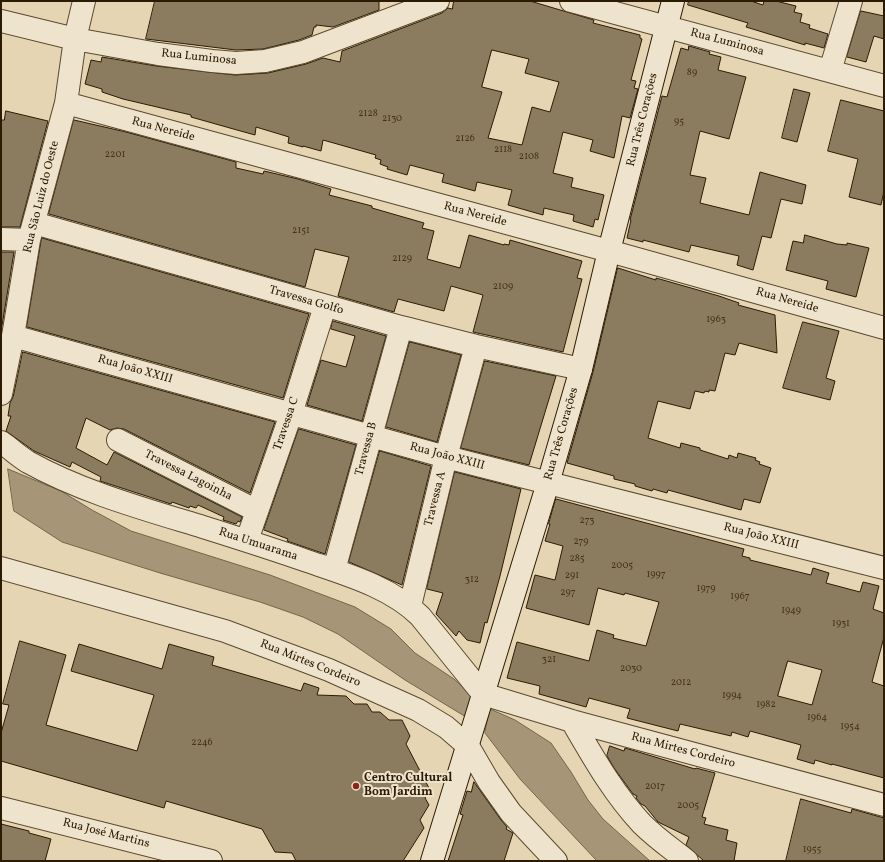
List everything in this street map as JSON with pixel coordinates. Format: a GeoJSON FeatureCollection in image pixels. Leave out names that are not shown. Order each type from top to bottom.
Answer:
{"type":"FeatureCollection","features":[{"type":"Feature","properties":{"kind":"street","name":"Rua São Luiz do Oeste"},"geometry":{"type":"LineString","coordinates":[[1,394],[32,232],[66,103],[76,39],[84,1]]}},
{"type":"Feature","properties":{"kind":"street","name":"Rua Luminosa"},"geometry":{"type":"LineString","coordinates":[[1,21],[76,39],[158,54],[236,63],[266,61],[303,52],[438,1]]}},
{"type":"Feature","properties":{"kind":"street","name":"Rua Luminosa"},"geometry":{"type":"LineString","coordinates":[[571,1],[884,86]]}},
{"type":"Feature","properties":{"kind":"street","name":"Rua Três Corações"},"geometry":{"type":"LineString","coordinates":[[432,861],[548,483],[581,369],[609,252],[673,1]]}},
{"type":"Feature","properties":{"kind":"street"},"geometry":{"type":"LineString","coordinates":[[830,71],[851,1]]}},
{"type":"Feature","properties":{"kind":"street","name":"Rua Nereide"},"geometry":{"type":"LineString","coordinates":[[66,103],[884,328]]}},
{"type":"Feature","properties":{"kind":"street","name":"Travessa Golfo"},"geometry":{"type":"LineString","coordinates":[[1,239],[32,232],[476,346],[581,369]]}},
{"type":"Feature","properties":{"kind":"street","name":"Travessa C"},"geometry":{"type":"LineString","coordinates":[[247,540],[291,414],[325,306]]}},
{"type":"Feature","properties":{"kind":"street","name":"Travessa B"},"geometry":{"type":"LineString","coordinates":[[334,570],[401,327]]}},
{"type":"Feature","properties":{"kind":"street","name":"Rua João XXIII"},"geometry":{"type":"LineString","coordinates":[[13,336],[446,457],[884,568]]}},
{"type":"Feature","properties":{"kind":"street","name":"Travessa A"},"geometry":{"type":"LineString","coordinates":[[410,606],[446,457],[476,346]]}},
{"type":"Feature","properties":{"kind":"street","name":"Travessa Lagoinha"},"geometry":{"type":"LineString","coordinates":[[118,440],[257,511]]}},
{"type":"Feature","properties":{"kind":"street","name":"Rua Umuarama"},"geometry":{"type":"LineString","coordinates":[[1,442],[26,461],[61,479],[140,508],[247,540],[334,570],[376,587],[410,606],[420,616],[483,694]]}},
{"type":"Feature","properties":{"kind":"street","name":"Rua Mirtes Cordeiro"},"geometry":{"type":"LineString","coordinates":[[1,567],[225,631],[329,670],[418,710],[446,727],[468,746],[489,782],[510,813],[556,861]]}},
{"type":"Feature","properties":{"kind":"street","name":"Rua Mirtes Cordeiro"},"geometry":{"type":"LineString","coordinates":[[483,694],[572,720],[884,805]]}},
{"type":"Feature","properties":{"kind":"street"},"geometry":{"type":"LineString","coordinates":[[572,720],[602,772],[620,798],[643,825],[687,861]]}},
{"type":"Feature","properties":{"kind":"street","name":"Rua José Martins"},"geometry":{"type":"LineString","coordinates":[[1,808],[211,861]]}},
{"type":"Feature","properties":{"kind":"shaded area"},"geometry":{"type":"Polygon","coordinates":[[[8,469],[61,491],[131,531],[270,575],[355,607],[391,629],[415,653],[454,679],[475,698],[471,720],[405,680],[338,634],[303,617],[260,602],[160,573],[62,542],[14,511],[8,469]]]}},
{"type":"Feature","properties":{"kind":"shaded area"},"geometry":{"type":"Polygon","coordinates":[[[490,709],[515,720],[551,743],[588,800],[603,819],[650,861],[597,861],[520,779],[485,733],[490,709]]]}},
{"type":"Feature","properties":{"kind":"building"},"geometry":{"type":"Polygon","coordinates":[[[155,1],[379,1],[379,10],[333,27],[316,25],[312,35],[299,40],[263,49],[236,50],[146,39],[155,1]]]}},
{"type":"Feature","properties":{"kind":"building"},"geometry":{"type":"Polygon","coordinates":[[[454,1],[530,1],[594,20],[593,23],[640,35],[640,38],[642,39],[631,80],[636,81],[634,88],[638,89],[630,118],[622,116],[614,158],[590,151],[593,140],[563,132],[553,173],[573,178],[571,187],[604,195],[598,220],[595,219],[593,227],[573,221],[574,215],[544,208],[543,215],[508,205],[512,190],[477,182],[475,191],[442,182],[444,174],[410,165],[407,175],[387,169],[388,167],[380,164],[381,160],[375,158],[376,155],[323,140],[321,151],[303,147],[288,143],[289,137],[256,127],[255,135],[191,117],[191,115],[123,99],[102,92],[102,89],[85,84],[91,60],[101,62],[102,57],[156,66],[235,75],[268,73],[306,64],[323,58],[340,62],[342,51],[442,13],[448,8],[452,9],[454,1]],[[492,50],[482,87],[502,92],[488,138],[522,145],[532,107],[550,112],[559,82],[525,73],[529,59],[492,50]]]}},
{"type":"Feature","properties":{"kind":"building"},"geometry":{"type":"Polygon","coordinates":[[[689,1],[751,1],[763,5],[764,1],[776,1],[796,6],[794,12],[802,14],[800,22],[810,25],[809,28],[828,34],[824,48],[805,43],[805,45],[746,27],[748,23],[688,5],[689,1]]]}},
{"type":"Feature","properties":{"kind":"building"},"geometry":{"type":"Polygon","coordinates":[[[861,11],[884,16],[884,39],[874,36],[866,62],[847,57],[861,11]]]}},
{"type":"Feature","properties":{"kind":"building"},"geometry":{"type":"Polygon","coordinates":[[[689,46],[721,57],[718,70],[746,77],[729,139],[700,131],[690,175],[706,178],[700,203],[749,215],[760,172],[806,185],[802,204],[781,199],[771,238],[762,236],[753,270],[737,265],[739,256],[691,245],[689,252],[643,240],[643,242],[627,238],[630,220],[662,96],[667,97],[681,48],[688,50],[689,46]]]}},
{"type":"Feature","properties":{"kind":"building"},"geometry":{"type":"Polygon","coordinates":[[[794,89],[810,93],[797,142],[782,138],[794,89]]]}},
{"type":"Feature","properties":{"kind":"building"},"geometry":{"type":"Polygon","coordinates":[[[841,100],[884,111],[884,191],[881,205],[849,197],[858,159],[828,151],[841,100]]]}},
{"type":"Feature","properties":{"kind":"building"},"geometry":{"type":"Polygon","coordinates":[[[6,111],[48,121],[20,227],[1,227],[1,120],[4,120],[6,111]]]}},
{"type":"Feature","properties":{"kind":"building"},"geometry":{"type":"Polygon","coordinates":[[[74,120],[126,132],[236,162],[236,168],[263,174],[264,171],[298,179],[331,189],[329,195],[372,206],[372,208],[424,223],[422,228],[434,231],[427,259],[460,268],[469,235],[504,245],[509,245],[510,240],[582,261],[577,278],[582,279],[563,352],[473,332],[483,295],[451,286],[444,311],[398,299],[394,312],[338,296],[349,257],[315,249],[305,287],[49,214],[74,120]]]}},
{"type":"Feature","properties":{"kind":"building"},"geometry":{"type":"Polygon","coordinates":[[[805,235],[837,244],[847,245],[847,243],[869,248],[856,297],[826,289],[828,281],[786,270],[793,241],[803,243],[805,235]]]}},
{"type":"Feature","properties":{"kind":"building"},"geometry":{"type":"Polygon","coordinates":[[[42,238],[309,314],[283,398],[27,327],[42,238]]]}},
{"type":"Feature","properties":{"kind":"building"},"geometry":{"type":"Polygon","coordinates":[[[1,252],[14,252],[1,332],[1,252]]]}},
{"type":"Feature","properties":{"kind":"building"},"geometry":{"type":"Polygon","coordinates":[[[618,268],[656,280],[656,278],[719,296],[739,303],[738,305],[775,315],[777,353],[739,343],[735,355],[725,353],[715,391],[709,390],[709,392],[705,391],[704,393],[695,391],[690,409],[658,401],[648,438],[680,448],[681,443],[700,448],[700,450],[728,459],[729,455],[737,458],[738,453],[756,458],[755,460],[760,462],[759,464],[771,468],[760,503],[744,499],[741,510],[668,490],[667,493],[653,489],[652,491],[635,486],[635,484],[614,479],[614,476],[567,463],[593,372],[618,268]]]}},
{"type":"Feature","properties":{"kind":"building"},"geometry":{"type":"Polygon","coordinates":[[[333,321],[386,336],[362,421],[307,405],[321,360],[346,367],[355,336],[331,329],[333,321]]]}},
{"type":"Feature","properties":{"kind":"building"},"geometry":{"type":"Polygon","coordinates":[[[803,322],[839,331],[826,378],[835,381],[830,400],[783,388],[803,322]]]}},
{"type":"Feature","properties":{"kind":"building"},"geometry":{"type":"Polygon","coordinates":[[[410,342],[461,355],[437,442],[386,427],[410,342]]]}},
{"type":"Feature","properties":{"kind":"building"},"geometry":{"type":"Polygon","coordinates":[[[23,352],[275,422],[250,493],[124,429],[117,428],[110,430],[86,418],[76,448],[107,465],[114,452],[242,517],[240,522],[238,521],[236,524],[223,520],[224,517],[198,505],[196,508],[190,506],[189,508],[172,502],[171,504],[100,481],[101,477],[72,462],[70,467],[34,451],[6,431],[11,416],[8,416],[10,403],[13,397],[23,352]]]}},
{"type":"Feature","properties":{"kind":"building"},"geometry":{"type":"Polygon","coordinates":[[[485,361],[556,376],[529,465],[461,448],[485,361]]]}},
{"type":"Feature","properties":{"kind":"building"},"geometry":{"type":"Polygon","coordinates":[[[299,429],[356,445],[325,554],[287,541],[288,539],[264,530],[299,429]]]}},
{"type":"Feature","properties":{"kind":"building"},"geometry":{"type":"Polygon","coordinates":[[[380,451],[431,466],[402,585],[349,562],[380,451]]]}},
{"type":"Feature","properties":{"kind":"building"},"geometry":{"type":"Polygon","coordinates":[[[455,472],[521,489],[500,576],[487,623],[485,622],[480,643],[467,640],[459,631],[456,636],[436,614],[443,593],[427,589],[455,472]]]}},
{"type":"Feature","properties":{"kind":"building"},"geometry":{"type":"Polygon","coordinates":[[[556,499],[744,549],[742,556],[750,558],[750,560],[811,575],[813,568],[829,573],[826,583],[860,592],[863,582],[879,586],[873,609],[884,613],[884,637],[872,682],[884,686],[884,778],[815,760],[814,764],[797,759],[801,745],[750,731],[748,737],[732,732],[731,736],[680,724],[678,731],[627,718],[630,709],[589,698],[586,707],[539,694],[540,686],[507,678],[517,642],[589,661],[597,630],[614,635],[613,638],[646,646],[659,602],[598,588],[589,625],[526,608],[535,575],[555,580],[563,546],[545,541],[556,499]],[[788,661],[778,696],[812,705],[822,670],[788,661]]]}},
{"type":"Feature","properties":{"kind":"building"},"geometry":{"type":"Polygon","coordinates":[[[20,641],[66,655],[46,725],[137,751],[154,695],[71,671],[79,644],[162,669],[169,644],[214,657],[212,665],[301,691],[304,683],[319,688],[317,695],[346,696],[354,704],[367,704],[372,712],[380,712],[389,720],[402,720],[410,736],[406,744],[430,790],[425,798],[429,805],[420,820],[424,828],[403,861],[296,861],[292,853],[275,852],[262,829],[166,801],[164,808],[1,761],[1,733],[9,705],[3,704],[20,641]]]}},
{"type":"Feature","properties":{"kind":"building"},"geometry":{"type":"Polygon","coordinates":[[[610,746],[624,751],[625,748],[695,769],[715,773],[702,817],[706,818],[704,824],[728,830],[726,840],[737,843],[734,861],[704,861],[686,845],[689,837],[658,822],[645,806],[636,798],[637,796],[633,794],[614,768],[607,756],[610,746]]]}},
{"type":"Feature","properties":{"kind":"building"},"geometry":{"type":"Polygon","coordinates":[[[474,782],[507,827],[506,829],[513,833],[504,861],[448,861],[463,815],[460,814],[467,791],[471,792],[474,782]]]}},
{"type":"Feature","properties":{"kind":"building"},"geometry":{"type":"Polygon","coordinates":[[[801,799],[851,813],[852,809],[884,818],[884,861],[786,861],[801,799]]]}},
{"type":"Feature","properties":{"kind":"building"},"geometry":{"type":"Polygon","coordinates":[[[1,824],[29,831],[29,833],[51,839],[45,861],[1,861],[1,824]]]}},
{"type":"Feature","properties":{"kind":"place","name":"Centro Cultural Bom Jardim"},"geometry":{"type":"Point","coordinates":[356,786]}}]}
